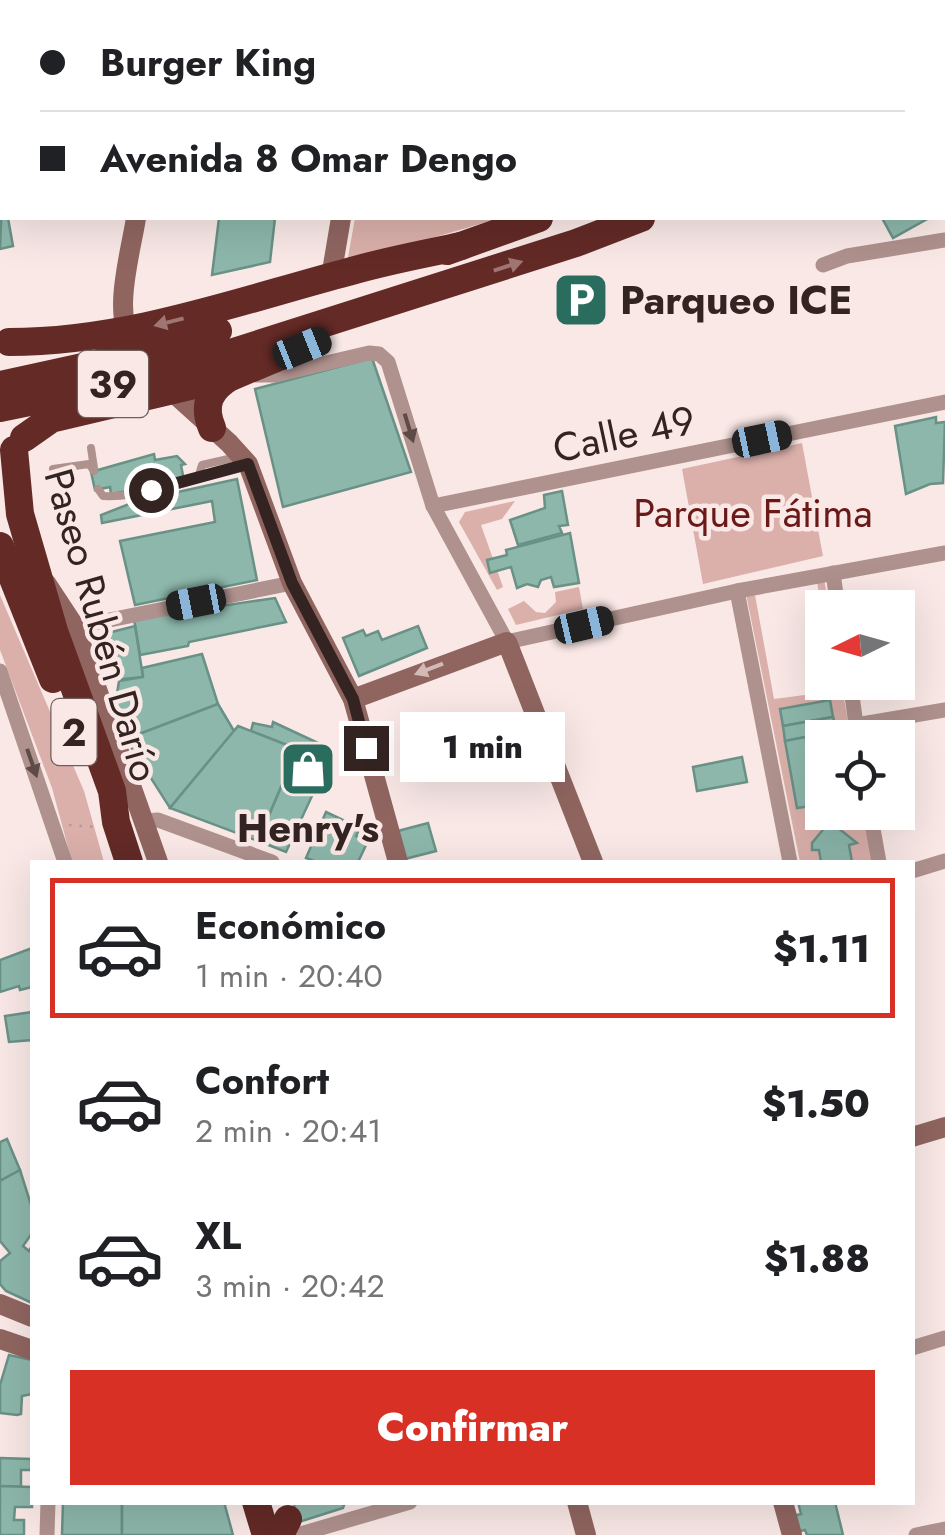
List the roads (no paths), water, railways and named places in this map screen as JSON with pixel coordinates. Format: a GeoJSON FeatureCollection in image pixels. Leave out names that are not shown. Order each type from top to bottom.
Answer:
{"type":"FeatureCollection","features":[{"type":"Feature","properties":{"kind":"highway","name":"39"},"geometry":{"type":"LineString","coordinates":[[0,384],[83,367],[225,354],[462,246],[534,220]]}},
{"type":"Feature","properties":{"kind":"highway","name":"39"},"geometry":{"type":"LineString","coordinates":[[0,408],[225,354],[416,296],[636,220]]}},
{"type":"Feature","properties":{"kind":"highway"},"geometry":{"type":"LineString","coordinates":[[4,339],[57,342],[125,332],[462,246]]}},
{"type":"Feature","properties":{"kind":"highway","name":"2"},"geometry":{"type":"LineString","coordinates":[[4,339],[28,365],[36,394],[31,424],[13,449]]}},
{"type":"Feature","properties":{"kind":"highway"},"geometry":{"type":"LineString","coordinates":[[13,449],[51,419],[170,392],[225,354]]}},
{"type":"Feature","properties":{"kind":"highway"},"geometry":{"type":"LineString","coordinates":[[212,428],[207,403],[225,354]]}},
{"type":"Feature","properties":{"kind":"highway","name":"Paseo Rubén Darío"},"geometry":{"type":"LineString","coordinates":[[13,449],[16,493],[36,568],[54,631],[112,792],[116,822],[128,860]]}},
{"type":"Feature","properties":{"kind":"highway","name":"Paseo Rubén Darío"},"geometry":{"type":"LineString","coordinates":[[0,546],[98,796],[116,822]]}},
{"type":"Feature","properties":{"kind":"highway"},"geometry":{"type":"LineString","coordinates":[[259,1505],[284,1527]]}},
{"type":"Feature","properties":{"kind":"street"},"geometry":{"type":"LineString","coordinates":[[136,220],[122,314],[125,332],[170,392],[245,460],[292,583],[353,699],[397,860]]}},
{"type":"Feature","properties":{"kind":"street"},"geometry":{"type":"LineString","coordinates":[[331,277],[341,220]]}},
{"type":"Feature","properties":{"kind":"street"},"geometry":{"type":"LineString","coordinates":[[823,265],[847,256],[945,240]]}},
{"type":"Feature","properties":{"kind":"street"},"geometry":{"type":"LineString","coordinates":[[225,354],[275,374],[369,353],[380,354],[388,362],[433,506],[507,642],[592,860]]}},
{"type":"Feature","properties":{"kind":"street","name":"Calle 49"},"geometry":{"type":"LineString","coordinates":[[433,506],[945,402]]}},
{"type":"Feature","properties":{"kind":"street"},"geometry":{"type":"LineString","coordinates":[[353,699],[507,642],[736,591],[945,552]]}},
{"type":"Feature","properties":{"kind":"street"},"geometry":{"type":"LineString","coordinates":[[36,568],[75,627],[157,860]]}},
{"type":"Feature","properties":{"kind":"street"},"geometry":{"type":"LineString","coordinates":[[833,573],[835,590]]}},
{"type":"Feature","properties":{"kind":"street"},"geometry":{"type":"LineString","coordinates":[[75,627],[292,583]]}},
{"type":"Feature","properties":{"kind":"street"},"geometry":{"type":"LineString","coordinates":[[736,591],[790,860]]}},
{"type":"Feature","properties":{"kind":"street"},"geometry":{"type":"LineString","coordinates":[[0,670],[64,860]]}},
{"type":"Feature","properties":{"kind":"street"},"geometry":{"type":"LineString","coordinates":[[903,720],[945,710]]}},
{"type":"Feature","properties":{"kind":"street"},"geometry":{"type":"LineString","coordinates":[[145,821],[158,820],[267,860]]}},
{"type":"Feature","properties":{"kind":"street"},"geometry":{"type":"LineString","coordinates":[[873,830],[878,860]]}},
{"type":"Feature","properties":{"kind":"street"},"geometry":{"type":"LineString","coordinates":[[915,870],[945,861]]}},
{"type":"Feature","properties":{"kind":"street"},"geometry":{"type":"LineString","coordinates":[[915,1135],[945,1128]]}},
{"type":"Feature","properties":{"kind":"street"},"geometry":{"type":"LineString","coordinates":[[0,1304],[30,1316]]}},
{"type":"Feature","properties":{"kind":"street"},"geometry":{"type":"LineString","coordinates":[[915,1347],[945,1338]]}},
{"type":"Feature","properties":{"kind":"street"},"geometry":{"type":"LineString","coordinates":[[0,1340],[30,1349]]}},
{"type":"Feature","properties":{"kind":"street"},"geometry":{"type":"LineString","coordinates":[[48,1505],[48,1535]]}},
{"type":"Feature","properties":{"kind":"street"},"geometry":{"type":"LineString","coordinates":[[284,1527],[395,1505]]}},
{"type":"Feature","properties":{"kind":"street"},"geometry":{"type":"LineString","coordinates":[[578,1505],[586,1535]]}},
{"type":"Feature","properties":{"kind":"street"},"geometry":{"type":"LineString","coordinates":[[783,1505],[792,1535]]}},
{"type":"Feature","properties":{"kind":"street"},"geometry":{"type":"LineString","coordinates":[[916,1535],[945,1529]]}},
{"type":"Feature","properties":{"kind":"lane"},"geometry":{"type":"LineString","coordinates":[[53,469],[82,463],[89,464],[94,471],[91,448]]}},
{"type":"Feature","properties":{"kind":"lane"},"geometry":{"type":"LineString","coordinates":[[98,489],[103,496],[116,497],[198,478],[245,460]]}},
{"type":"Feature","properties":{"kind":"place","name":"Parqueo ICE"},"geometry":{"type":"Point","coordinates":[581,300]}},
{"type":"Feature","properties":{"kind":"place","name":"Henry's"},"geometry":{"type":"Point","coordinates":[308,769]}},
{"type":"Feature","properties":{"kind":"park label","name":"Parque Fátima"},"geometry":{"type":"Point","coordinates":[753,513]}}]}
